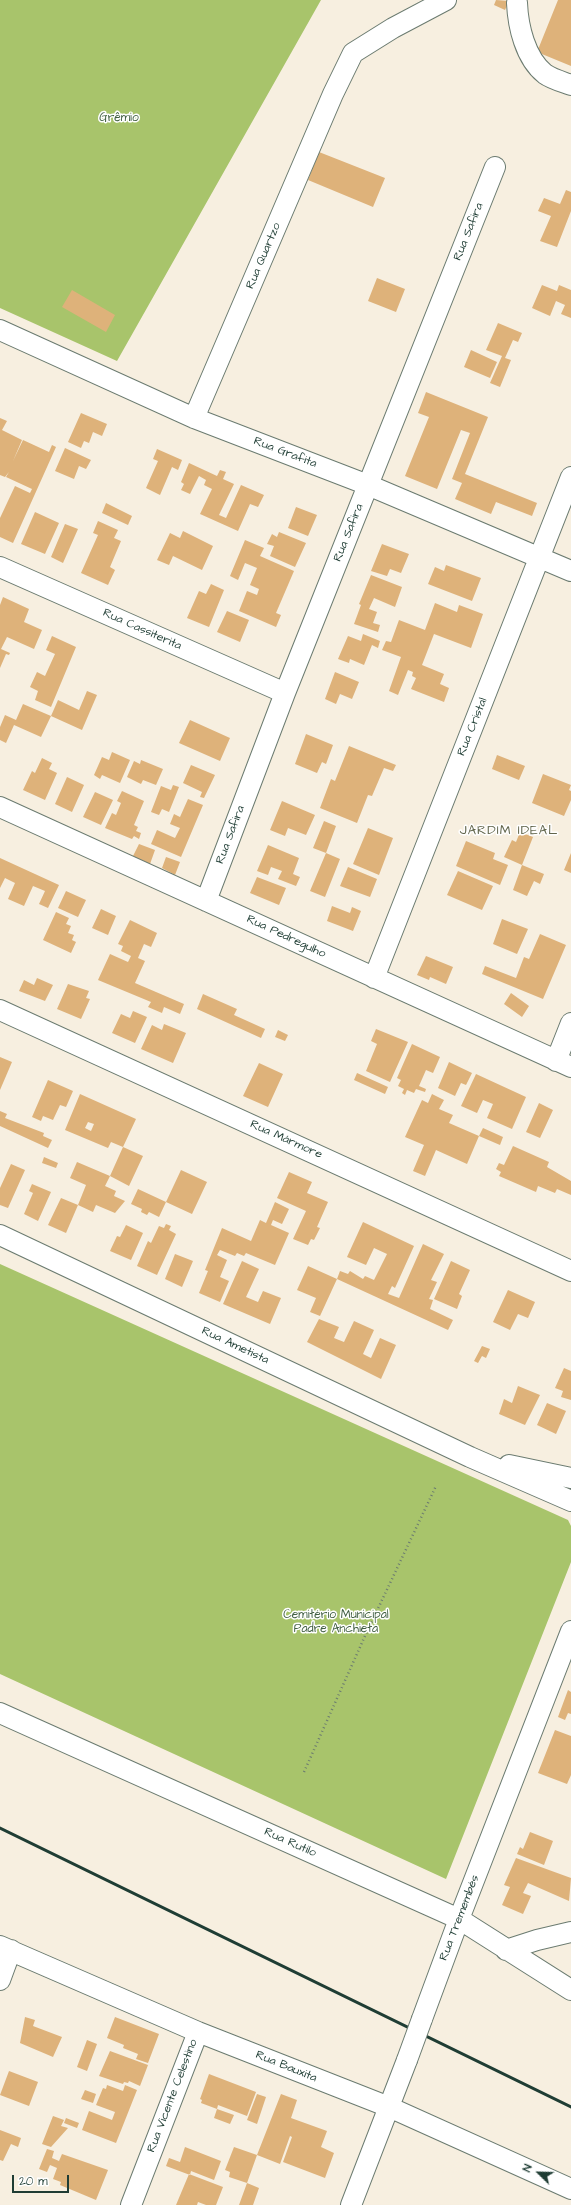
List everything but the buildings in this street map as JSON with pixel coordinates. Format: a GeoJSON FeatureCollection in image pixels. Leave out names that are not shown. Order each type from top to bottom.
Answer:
{"type":"FeatureCollection","features":[{"type":"Feature","properties":{"kind":"street","name":"Rua Quartzo"},"geometry":{"type":"LineString","coordinates":[[194,418],[333,94],[353,53],[393,28],[446,0]]}},
{"type":"Feature","properties":{"kind":"street"},"geometry":{"type":"LineString","coordinates":[[515,1],[528,51],[545,74],[571,85]]}},
{"type":"Feature","properties":{"kind":"street","name":"Rua Safira"},"geometry":{"type":"LineString","coordinates":[[206,901],[285,693],[495,167]]}},
{"type":"Feature","properties":{"kind":"street","name":"Rua Grafita"},"geometry":{"type":"LineString","coordinates":[[0,330],[194,418],[368,485],[571,571]]}},
{"type":"Feature","properties":{"kind":"street","name":"Rua Cristal"},"geometry":{"type":"LineString","coordinates":[[374,978],[571,477]]}},
{"type":"Feature","properties":{"kind":"street","name":"Rua Cassiterita"},"geometry":{"type":"LineString","coordinates":[[0,567],[285,693]]}},
{"type":"Feature","properties":{"kind":"street","name":"Rua Pedregulho"},"geometry":{"type":"LineString","coordinates":[[0,807],[564,1064]]}},
{"type":"Feature","properties":{"kind":"street","name":"Rua Mármore"},"geometry":{"type":"LineString","coordinates":[[0,1010],[571,1271]]}},
{"type":"Feature","properties":{"kind":"street"},"geometry":{"type":"LineString","coordinates":[[564,1064],[571,1023]]}},
{"type":"Feature","properties":{"kind":"street","name":"Rua Ametista"},"geometry":{"type":"LineString","coordinates":[[0,1235],[470,1457],[571,1501]]}},
{"type":"Feature","properties":{"kind":"street","name":"Rua Ametista"},"geometry":{"type":"LineString","coordinates":[[470,1457],[571,1478]]}},
{"type":"Feature","properties":{"kind":"street","name":"Rua Tremembés"},"geometry":{"type":"LineString","coordinates":[[351,2205],[459,1919],[571,1631]]}},
{"type":"Feature","properties":{"kind":"street","name":"Rua Rutilo"},"geometry":{"type":"LineString","coordinates":[[0,1713],[459,1919],[571,1990]]}},
{"type":"Feature","properties":{"kind":"street"},"geometry":{"type":"LineString","coordinates":[[506,1950],[537,1940],[571,1932]]}},
{"type":"Feature","properties":{"kind":"street"},"geometry":{"type":"LineString","coordinates":[[0,1980],[6,1948]]}},
{"type":"Feature","properties":{"kind":"street","name":"Rua Bauxita"},"geometry":{"type":"LineString","coordinates":[[6,1948],[198,2032],[389,2107],[571,2189]]}},
{"type":"Feature","properties":{"kind":"street","name":"Rua Vicente Celestino"},"geometry":{"type":"LineString","coordinates":[[131,2205],[198,2032]]}},
{"type":"Feature","properties":{"kind":"path"},"geometry":{"type":"LineString","coordinates":[[304,1772],[365,1636],[436,1486]]}},
{"type":"Feature","properties":{"kind":"green space","name":"Grêmio"},"geometry":{"type":"Polygon","coordinates":[[[0,0],[321,0],[117,361],[0,308],[0,0]]]}},
{"type":"Feature","properties":{"kind":"green space","name":"Cemitério Municipal Padre Anchieta"},"geometry":{"type":"Polygon","coordinates":[[[0,1264],[568,1520],[571,1526],[571,1562],[446,1879],[0,1674],[0,1264]]]}},
{"type":"Feature","properties":{"kind":"railway"},"geometry":{"type":"LineString","coordinates":[[0,1828],[571,2107]]}},
{"type":"Feature","properties":{"kind":"district","name":"JARDIM IDEAL"},"geometry":{"type":"Point","coordinates":[509,831]}}]}
